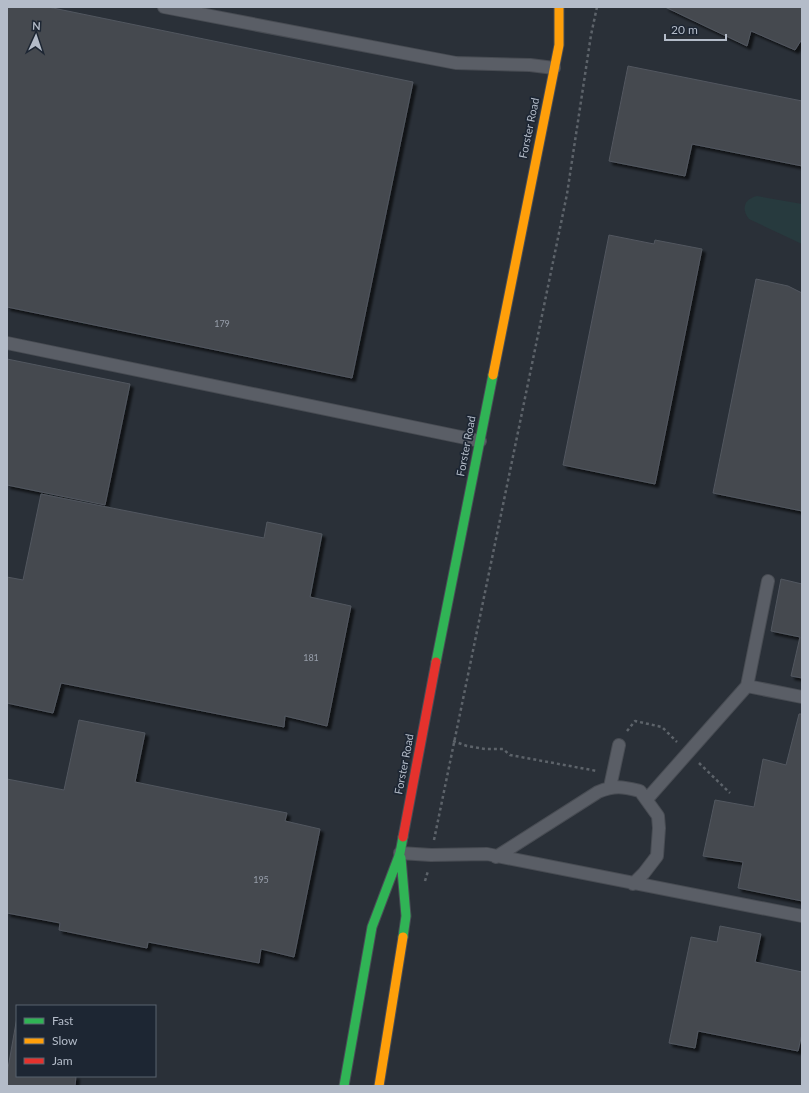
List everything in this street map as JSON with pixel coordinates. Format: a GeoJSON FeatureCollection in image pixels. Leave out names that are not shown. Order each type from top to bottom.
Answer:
{"type":"FeatureCollection","features":[{"type":"Feature","properties":{"kind":"main road","name":"Forster Road"},"geometry":{"type":"LineString","coordinates":[[559,7],[559,45]]}},
{"type":"Feature","properties":{"kind":"main road","name":"Forster Road"},"geometry":{"type":"LineString","coordinates":[[344,1086],[372,927],[400,852],[554,68],[559,45],[567,26]]}},
{"type":"Feature","properties":{"kind":"main road","name":"Forster Road"},"geometry":{"type":"LineString","coordinates":[[379,1086],[406,916],[400,852]]}},
{"type":"Feature","properties":{"kind":"lane"},"geometry":{"type":"LineString","coordinates":[[164,7],[456,63],[530,65],[554,68]]}},
{"type":"Feature","properties":{"kind":"lane"},"geometry":{"type":"LineString","coordinates":[[7,343],[480,441]]}},
{"type":"Feature","properties":{"kind":"lane"},"geometry":{"type":"LineString","coordinates":[[647,799],[747,686],[768,581]]}},
{"type":"Feature","properties":{"kind":"lane"},"geometry":{"type":"LineString","coordinates":[[747,686],[802,696]]}},
{"type":"Feature","properties":{"kind":"lane"},"geometry":{"type":"LineString","coordinates":[[610,787],[619,745]]}},
{"type":"Feature","properties":{"kind":"lane"},"geometry":{"type":"LineString","coordinates":[[496,856],[598,792],[610,787],[640,791],[658,816],[658,856],[633,884]]}},
{"type":"Feature","properties":{"kind":"lane"},"geometry":{"type":"LineString","coordinates":[[400,852],[431,854],[487,854],[633,884],[802,916]]}},
{"type":"Feature","properties":{"kind":"path"},"geometry":{"type":"LineString","coordinates":[[424,888],[567,194],[591,35],[597,7]]}},
{"type":"Feature","properties":{"kind":"green space"},"geometry":{"type":"Polygon","coordinates":[[[757,196],[802,204],[802,244],[749,219],[745,212],[745,205],[749,199],[757,196]]]}},
{"type":"Feature","properties":{"kind":"building"},"geometry":{"type":"Polygon","coordinates":[[[7,7],[48,7],[413,82],[352,378],[7,307],[7,7]]]}},
{"type":"Feature","properties":{"kind":"building"},"geometry":{"type":"Polygon","coordinates":[[[665,7],[802,7],[802,39],[795,50],[751,31],[747,46],[665,7]]]}},
{"type":"Feature","properties":{"kind":"building"},"geometry":{"type":"Polygon","coordinates":[[[628,66],[802,101],[802,166],[692,144],[685,176],[609,161],[628,66]]]}},
{"type":"Feature","properties":{"kind":"building"},"geometry":{"type":"Polygon","coordinates":[[[609,235],[654,244],[655,240],[702,249],[655,484],[563,465],[609,235]]]}},
{"type":"Feature","properties":{"kind":"building"},"geometry":{"type":"Polygon","coordinates":[[[756,279],[788,286],[802,293],[802,511],[713,493],[756,279]]]}},
{"type":"Feature","properties":{"kind":"building"},"geometry":{"type":"Polygon","coordinates":[[[7,359],[130,384],[105,505],[7,485],[7,359]]]}},
{"type":"Feature","properties":{"kind":"building"},"geometry":{"type":"Polygon","coordinates":[[[41,494],[264,538],[267,522],[322,534],[310,597],[351,606],[327,726],[285,716],[284,727],[61,683],[53,713],[7,703],[7,577],[23,580],[41,494]]]}},
{"type":"Feature","properties":{"kind":"building"},"geometry":{"type":"Polygon","coordinates":[[[781,579],[802,584],[802,678],[791,676],[800,637],[771,631],[781,579]]]}},
{"type":"Feature","properties":{"kind":"building"},"geometry":{"type":"Polygon","coordinates":[[[799,714],[802,714],[802,901],[738,888],[743,862],[703,856],[715,800],[754,807],[763,759],[786,765],[799,714]]]}},
{"type":"Feature","properties":{"kind":"building"},"geometry":{"type":"Polygon","coordinates":[[[79,720],[145,733],[135,782],[287,813],[285,821],[320,829],[294,957],[261,949],[259,963],[148,942],[147,948],[59,930],[60,923],[7,913],[7,779],[64,790],[79,720]]]}},
{"type":"Feature","properties":{"kind":"building"},"geometry":{"type":"Polygon","coordinates":[[[720,926],[761,934],[755,962],[802,972],[802,1034],[798,1051],[698,1031],[695,1048],[669,1043],[691,937],[717,942],[720,926]]]}},
{"type":"Feature","properties":{"kind":"building"},"geometry":{"type":"Polygon","coordinates":[[[16,1023],[16,1077],[76,1077],[75,1086],[7,1086],[7,1074],[16,1023]]]}},
{"type":"Feature","properties":{"kind":"traffic: fast"},"geometry":{"type":"LineString","coordinates":[[436,662],[493,375]]}},
{"type":"Feature","properties":{"kind":"traffic: fast"},"geometry":{"type":"LineString","coordinates":[[344,1086],[372,927],[400,853],[403,837]]}},
{"type":"Feature","properties":{"kind":"traffic: fast"},"geometry":{"type":"LineString","coordinates":[[401,858],[406,916],[403,937]]}},
{"type":"Feature","properties":{"kind":"traffic: slow"},"geometry":{"type":"LineString","coordinates":[[493,375],[559,45],[559,7]]}},
{"type":"Feature","properties":{"kind":"traffic: slow"},"geometry":{"type":"LineString","coordinates":[[379,1086],[403,937]]}},
{"type":"Feature","properties":{"kind":"traffic: jam"},"geometry":{"type":"LineString","coordinates":[[403,837],[436,662]]}}]}
